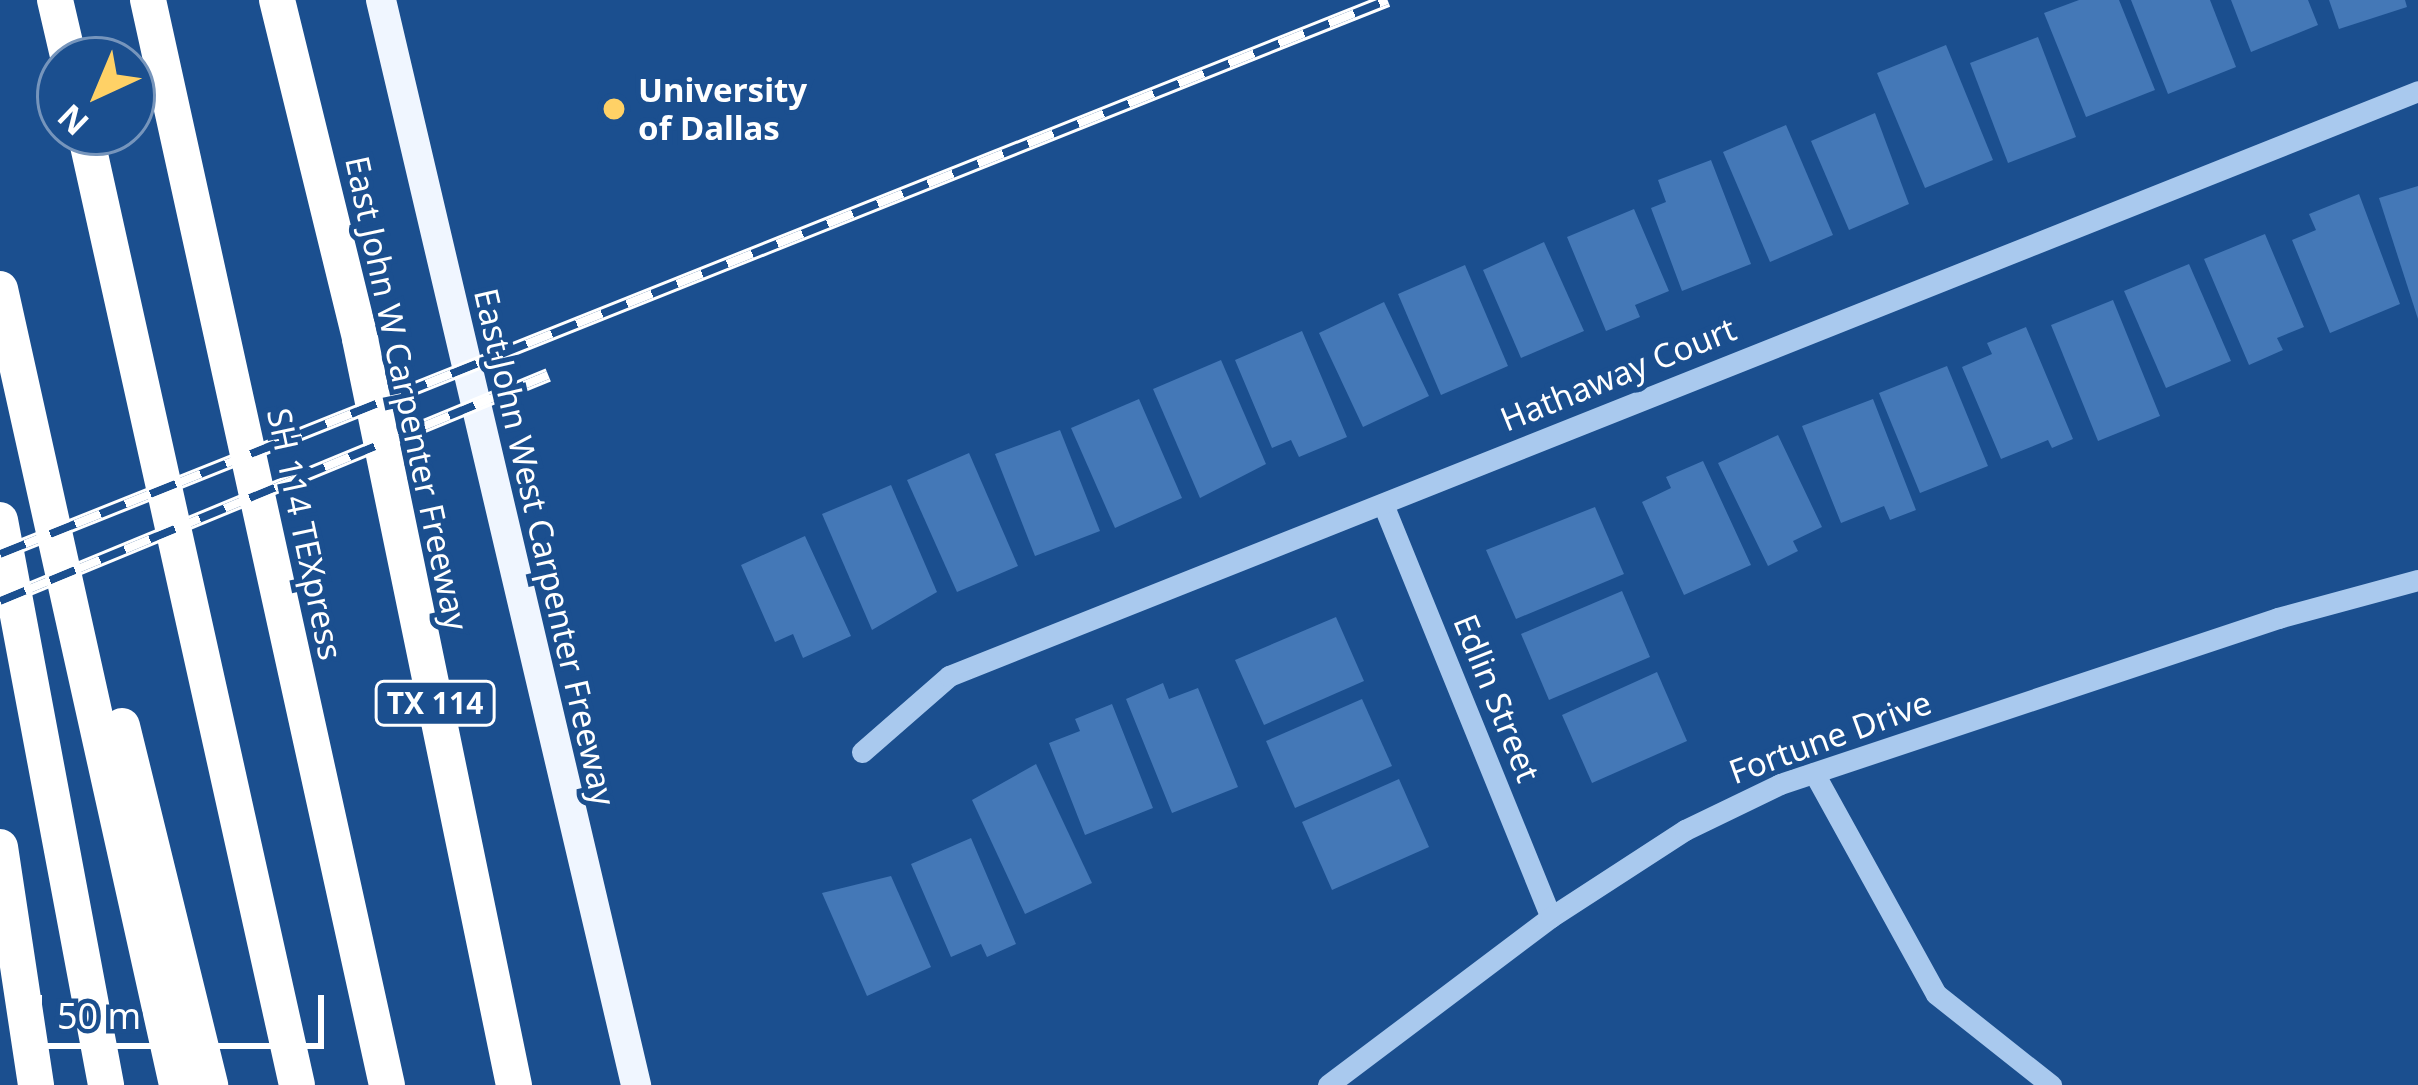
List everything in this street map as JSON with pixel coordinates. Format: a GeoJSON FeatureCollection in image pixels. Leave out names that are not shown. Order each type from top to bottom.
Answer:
{"type":"FeatureCollection","features":[{"type":"Feature","properties":{"kind":"highway"},"geometry":{"type":"LineString","coordinates":[[55,0],[63,36]]}},
{"type":"Feature","properties":{"kind":"highway","name":"SH 114 TEXpress"},"geometry":{"type":"LineString","coordinates":[[148,0],[387,1085]]}},
{"type":"Feature","properties":{"kind":"highway","name":"East John W Carpenter Freeway"},"geometry":{"type":"LineString","coordinates":[[277,0],[360,339],[520,1079]]}},
{"type":"Feature","properties":{"kind":"highway"},"geometry":{"type":"LineString","coordinates":[[90,156],[298,1085]]}},
{"type":"Feature","properties":{"kind":"highway"},"geometry":{"type":"LineString","coordinates":[[0,289],[177,1085]]}},
{"type":"Feature","properties":{"kind":"highway"},"geometry":{"type":"LineString","coordinates":[[45,490],[87,584],[210,1085]]}},
{"type":"Feature","properties":{"kind":"highway"},"geometry":{"type":"LineString","coordinates":[[0,520],[106,1085]]}},
{"type":"Feature","properties":{"kind":"highway"},"geometry":{"type":"LineString","coordinates":[[0,847],[36,1085]]}},
{"type":"Feature","properties":{"kind":"main road","name":"East John W Carpenter Freeway"},"geometry":{"type":"LineString","coordinates":[[382,0],[418,154]]}},
{"type":"Feature","properties":{"kind":"main road","name":"East John West Carpenter Freeway"},"geometry":{"type":"LineString","coordinates":[[418,154],[636,1085]]}},
{"type":"Feature","properties":{"kind":"street","name":"Hathaway Court"},"geometry":{"type":"LineString","coordinates":[[862,752],[949,676],[2418,91]]}},
{"type":"Feature","properties":{"kind":"street","name":"Edlin Street"},"geometry":{"type":"LineString","coordinates":[[1383,504],[1550,916]]}},
{"type":"Feature","properties":{"kind":"street","name":"Fortune Drive"},"geometry":{"type":"LineString","coordinates":[[1328,1085],[1550,916],[1684,830],[1814,773],[2278,618],[2418,580]]}},
{"type":"Feature","properties":{"kind":"street"},"geometry":{"type":"LineString","coordinates":[[1814,773],[1936,994],[2051,1085]]}},
{"type":"Feature","properties":{"kind":"building"},"geometry":{"type":"Polygon","coordinates":[[[2079,0],[2119,0],[2155,90],[2086,117],[2044,13],[2079,0]]]}},
{"type":"Feature","properties":{"kind":"building"},"geometry":{"type":"Polygon","coordinates":[[[2131,0],[2210,0],[2236,67],[2168,94],[2131,0]]]}},
{"type":"Feature","properties":{"kind":"building"},"geometry":{"type":"Polygon","coordinates":[[[2231,0],[2308,0],[2318,25],[2251,52],[2231,0]]]}},
{"type":"Feature","properties":{"kind":"building"},"geometry":{"type":"Polygon","coordinates":[[[2329,0],[2405,0],[2407,7],[2339,29],[2329,0]]]}},
{"type":"Feature","properties":{"kind":"building"},"geometry":{"type":"Polygon","coordinates":[[[2038,37],[2076,137],[2008,163],[1970,63],[2038,37]]]}},
{"type":"Feature","properties":{"kind":"building"},"geometry":{"type":"Polygon","coordinates":[[[1946,45],[1993,160],[1925,188],[1877,73],[1946,45]]]}},
{"type":"Feature","properties":{"kind":"building"},"geometry":{"type":"Polygon","coordinates":[[[1875,113],[1909,204],[1849,230],[1811,141],[1875,113]]]}},
{"type":"Feature","properties":{"kind":"building"},"geometry":{"type":"Polygon","coordinates":[[[1786,125],[1833,235],[1770,262],[1723,152],[1786,125]]]}},
{"type":"Feature","properties":{"kind":"building"},"geometry":{"type":"Polygon","coordinates":[[[1711,160],[1751,264],[1682,291],[1651,208],[1666,202],[1658,180],[1711,160]]]}},
{"type":"Feature","properties":{"kind":"building"},"geometry":{"type":"Polygon","coordinates":[[[2418,186],[2418,319],[2379,198],[2418,186]]]}},
{"type":"Feature","properties":{"kind":"building"},"geometry":{"type":"Polygon","coordinates":[[[2359,194],[2400,304],[2330,333],[2292,240],[2316,230],[2309,214],[2359,194]]]}},
{"type":"Feature","properties":{"kind":"building"},"geometry":{"type":"Polygon","coordinates":[[[1634,209],[1669,291],[1635,305],[1640,317],[1606,331],[1567,237],[1634,209]]]}},
{"type":"Feature","properties":{"kind":"building"},"geometry":{"type":"Polygon","coordinates":[[[2265,234],[2304,327],[2277,338],[2283,350],[2249,365],[2204,259],[2265,234]]]}},
{"type":"Feature","properties":{"kind":"building"},"geometry":{"type":"Polygon","coordinates":[[[1544,242],[1584,331],[1521,358],[1483,270],[1544,242]]]}},
{"type":"Feature","properties":{"kind":"building"},"geometry":{"type":"Polygon","coordinates":[[[2189,264],[2231,361],[2166,388],[2124,291],[2189,264]]]}},
{"type":"Feature","properties":{"kind":"building"},"geometry":{"type":"Polygon","coordinates":[[[1465,265],[1508,366],[1441,395],[1398,294],[1465,265]]]}},
{"type":"Feature","properties":{"kind":"building"},"geometry":{"type":"Polygon","coordinates":[[[2113,300],[2160,416],[2098,441],[2051,325],[2113,300]]]}},
{"type":"Feature","properties":{"kind":"building"},"geometry":{"type":"Polygon","coordinates":[[[1384,302],[1429,396],[1363,427],[1319,333],[1384,302]]]}},
{"type":"Feature","properties":{"kind":"building"},"geometry":{"type":"Polygon","coordinates":[[[2026,327],[2073,439],[2052,448],[2048,440],[2001,459],[1962,367],[1992,354],[1987,343],[2026,327]]]}},
{"type":"Feature","properties":{"kind":"building"},"geometry":{"type":"Polygon","coordinates":[[[1302,331],[1347,437],[1299,457],[1291,440],[1272,448],[1235,360],[1302,331]]]}},
{"type":"Feature","properties":{"kind":"building"},"geometry":{"type":"Polygon","coordinates":[[[1221,360],[1266,464],[1200,498],[1153,389],[1221,360]]]}},
{"type":"Feature","properties":{"kind":"building"},"geometry":{"type":"Polygon","coordinates":[[[1947,366],[1988,466],[1920,493],[1879,393],[1947,366]]]}},
{"type":"Feature","properties":{"kind":"building"},"geometry":{"type":"Polygon","coordinates":[[[1139,399],[1182,498],[1115,528],[1071,428],[1139,399]]]}},
{"type":"Feature","properties":{"kind":"building"},"geometry":{"type":"Polygon","coordinates":[[[1873,399],[1916,510],[1890,520],[1884,506],[1841,523],[1802,426],[1873,399]]]}},
{"type":"Feature","properties":{"kind":"building"},"geometry":{"type":"Polygon","coordinates":[[[1060,430],[1100,531],[1035,556],[995,454],[1060,430]]]}},
{"type":"Feature","properties":{"kind":"building"},"geometry":{"type":"Polygon","coordinates":[[[1778,435],[1822,527],[1793,541],[1798,551],[1768,566],[1718,463],[1778,435]]]}},
{"type":"Feature","properties":{"kind":"building"},"geometry":{"type":"Polygon","coordinates":[[[969,453],[1018,566],[957,592],[907,480],[969,453]]]}},
{"type":"Feature","properties":{"kind":"building"},"geometry":{"type":"Polygon","coordinates":[[[1703,461],[1751,565],[1684,595],[1642,502],[1671,488],[1666,477],[1703,461]]]}},
{"type":"Feature","properties":{"kind":"building"},"geometry":{"type":"Polygon","coordinates":[[[891,485],[937,592],[872,630],[822,514],[891,485]]]}},
{"type":"Feature","properties":{"kind":"building"},"geometry":{"type":"Polygon","coordinates":[[[1595,507],[1624,574],[1516,619],[1486,550],[1595,507]]]}},
{"type":"Feature","properties":{"kind":"building"},"geometry":{"type":"Polygon","coordinates":[[[805,536],[851,636],[803,658],[793,634],[775,642],[741,565],[805,536]]]}},
{"type":"Feature","properties":{"kind":"building"},"geometry":{"type":"Polygon","coordinates":[[[1622,591],[1650,657],[1549,700],[1521,634],[1622,591]]]}},
{"type":"Feature","properties":{"kind":"building"},"geometry":{"type":"Polygon","coordinates":[[[1336,617],[1364,681],[1264,725],[1235,660],[1336,617]]]}},
{"type":"Feature","properties":{"kind":"building"},"geometry":{"type":"Polygon","coordinates":[[[1657,672],[1687,741],[1592,783],[1562,715],[1657,672]]]}},
{"type":"Feature","properties":{"kind":"building"},"geometry":{"type":"Polygon","coordinates":[[[1163,683],[1169,699],[1198,688],[1238,787],[1172,813],[1126,699],[1163,683]]]}},
{"type":"Feature","properties":{"kind":"building"},"geometry":{"type":"Polygon","coordinates":[[[1362,699],[1392,766],[1295,808],[1266,741],[1362,699]]]}},
{"type":"Feature","properties":{"kind":"building"},"geometry":{"type":"Polygon","coordinates":[[[1112,704],[1153,808],[1085,835],[1049,743],[1080,731],[1075,719],[1112,704]]]}},
{"type":"Feature","properties":{"kind":"building"},"geometry":{"type":"Polygon","coordinates":[[[1036,764],[1092,883],[1025,914],[972,800],[1036,764]]]}},
{"type":"Feature","properties":{"kind":"building"},"geometry":{"type":"Polygon","coordinates":[[[1399,779],[1429,847],[1332,890],[1302,822],[1399,779]]]}},
{"type":"Feature","properties":{"kind":"building"},"geometry":{"type":"Polygon","coordinates":[[[971,838],[1016,944],[987,957],[981,944],[951,957],[911,864],[971,838]]]}},
{"type":"Feature","properties":{"kind":"building"},"geometry":{"type":"Polygon","coordinates":[[[891,876],[931,967],[867,996],[822,893],[891,876]]]}},
{"type":"Feature","properties":{"kind":"railway"},"geometry":{"type":"LineString","coordinates":[[0,554],[1388,0]]}},
{"type":"Feature","properties":{"kind":"railway"},"geometry":{"type":"LineString","coordinates":[[0,601],[548,375]]}},
{"type":"Feature","properties":{"kind":"place","name":"University of Dallas"},"geometry":{"type":"Point","coordinates":[614,109]}}]}
